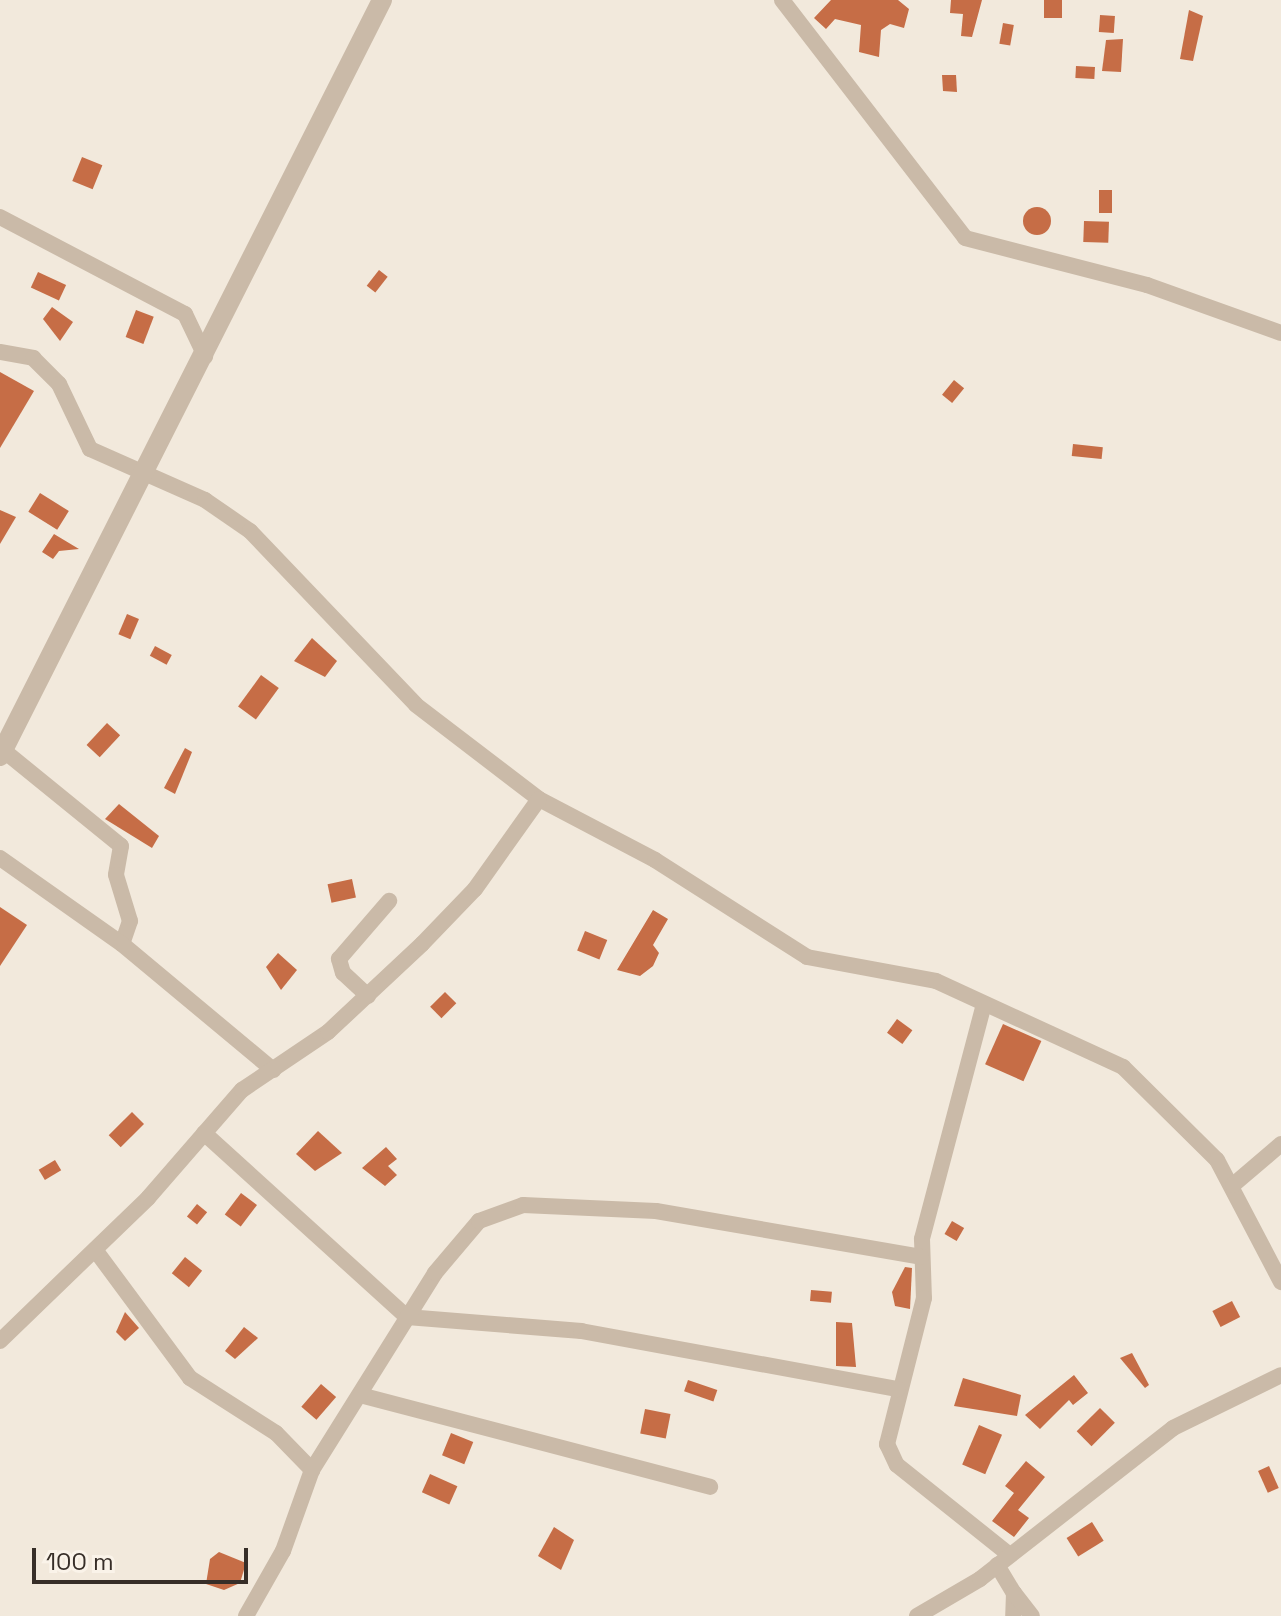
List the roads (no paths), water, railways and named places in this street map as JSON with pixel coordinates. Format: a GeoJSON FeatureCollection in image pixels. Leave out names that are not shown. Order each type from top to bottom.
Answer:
{"type":"FeatureCollection","features":[{"type":"Feature","properties":{"kind":"street"},"geometry":{"type":"LineString","coordinates":[[122,944],[130,921],[116,875],[121,846],[2,753],[382,0]]}},
{"type":"Feature","properties":{"kind":"street"},"geometry":{"type":"LineString","coordinates":[[782,0],[965,238],[1147,285],[1281,333]]}},
{"type":"Feature","properties":{"kind":"street"},"geometry":{"type":"LineString","coordinates":[[0,217],[185,314],[224,317]]}},
{"type":"Feature","properties":{"kind":"street"},"geometry":{"type":"LineString","coordinates":[[185,314],[205,356]]}},
{"type":"Feature","properties":{"kind":"street"},"geometry":{"type":"LineString","coordinates":[[0,352],[33,358],[59,384],[90,449],[144,471],[250,531],[416,705],[539,799],[655,860],[807,957],[936,981],[1123,1067],[1200,1139],[1233,1185],[1281,1282]]}},
{"type":"Feature","properties":{"kind":"street"},"geometry":{"type":"LineString","coordinates":[[0,1341],[96,1251],[204,1133],[273,1070],[368,996],[475,889],[539,799]]}},
{"type":"Feature","properties":{"kind":"street"},"geometry":{"type":"LineString","coordinates":[[0,858],[122,944],[273,1070]]}},
{"type":"Feature","properties":{"kind":"street"},"geometry":{"type":"LineString","coordinates":[[368,996],[343,973],[339,959],[389,901]]}},
{"type":"Feature","properties":{"kind":"street"},"geometry":{"type":"LineString","coordinates":[[984,1004],[921,1257],[924,1298],[898,1389],[890,1456],[1002,1558],[1014,1593],[1032,1616]]}},
{"type":"Feature","properties":{"kind":"street"},"geometry":{"type":"LineString","coordinates":[[204,1133],[407,1317],[581,1331],[898,1389]]}},
{"type":"Feature","properties":{"kind":"street"},"geometry":{"type":"LineString","coordinates":[[1233,1185],[1281,1144]]}},
{"type":"Feature","properties":{"kind":"street"},"geometry":{"type":"LineString","coordinates":[[246,1616],[283,1551],[312,1470],[407,1317],[479,1221],[523,1205],[656,1211],[921,1257]]}},
{"type":"Feature","properties":{"kind":"street"},"geometry":{"type":"LineString","coordinates":[[96,1251],[190,1378],[276,1433],[312,1470]]}},
{"type":"Feature","properties":{"kind":"street"},"geometry":{"type":"LineString","coordinates":[[917,1616],[1002,1558],[1173,1428],[1281,1375]]}},
{"type":"Feature","properties":{"kind":"street"},"geometry":{"type":"LineString","coordinates":[[360,1395],[488,1435],[710,1487]]}},
{"type":"Feature","properties":{"kind":"street"},"geometry":{"type":"LineString","coordinates":[[1013,1616],[1014,1593]]}}]}
